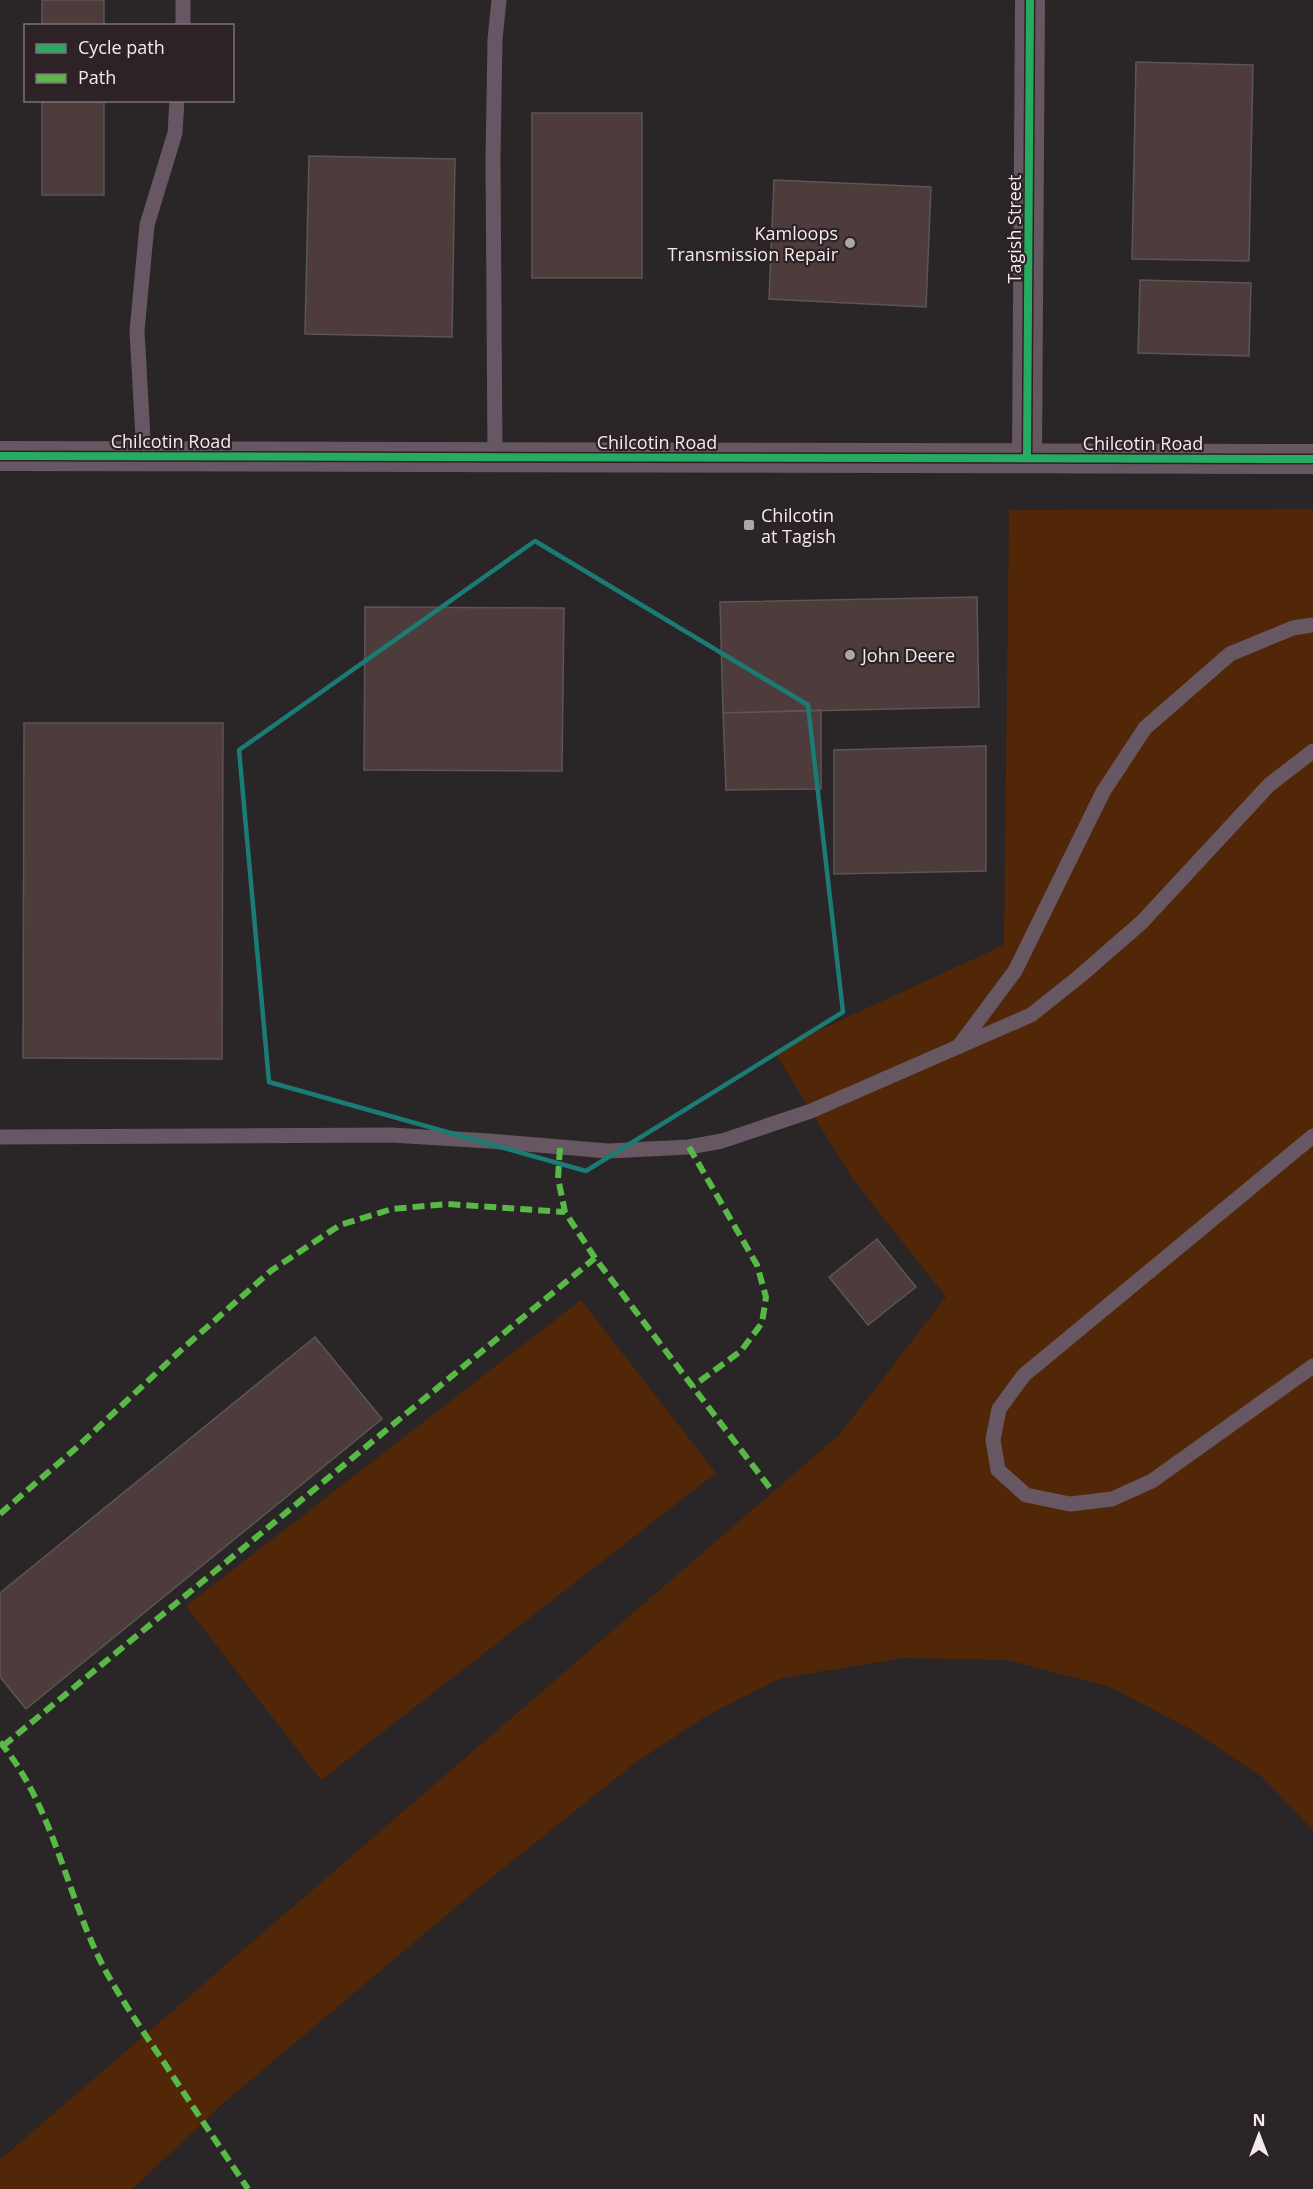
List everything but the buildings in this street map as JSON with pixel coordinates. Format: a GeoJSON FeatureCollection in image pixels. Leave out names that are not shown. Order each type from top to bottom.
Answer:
{"type":"FeatureCollection","features":[{"type":"Feature","properties":{"kind":"street","name":"Tagish Street"},"geometry":{"type":"LineString","coordinates":[[1027,458],[1030,0]]}},
{"type":"Feature","properties":{"kind":"street","name":"Chilcotin Road"},"geometry":{"type":"LineString","coordinates":[[0,456],[1313,459]]}},
{"type":"Feature","properties":{"kind":"lane"},"geometry":{"type":"LineString","coordinates":[[183,0],[183,24]]}},
{"type":"Feature","properties":{"kind":"lane"},"geometry":{"type":"LineString","coordinates":[[495,457],[493,159],[495,39],[499,0]]}},
{"type":"Feature","properties":{"kind":"lane"},"geometry":{"type":"LineString","coordinates":[[144,456],[136,331],[147,225],[174,133],[177,102]]}},
{"type":"Feature","properties":{"kind":"lane"},"geometry":{"type":"LineString","coordinates":[[957,1048],[1015,971],[1103,792],[1145,728],[1230,654],[1293,628],[1313,625]]}},
{"type":"Feature","properties":{"kind":"lane"},"geometry":{"type":"LineString","coordinates":[[0,1137],[391,1136],[608,1151],[680,1148],[722,1142],[811,1111],[1031,1015],[1142,922],[1269,785],[1313,751]]}},
{"type":"Feature","properties":{"kind":"lane"},"geometry":{"type":"LineString","coordinates":[[1313,1136],[1024,1375],[999,1409],[993,1440],[998,1470],[1026,1495],[1070,1504],[1112,1499],[1152,1481],[1313,1366]]}},
{"type":"Feature","properties":{"kind":"highlighted area"},"geometry":{"type":"Polygon","coordinates":[[[535,541],[808,705],[843,1012],[586,1171],[269,1082],[239,750],[535,541]]]}},
{"type":"Feature","properties":{"kind":"shaded area"},"geometry":{"type":"Polygon","coordinates":[[[1313,509],[1313,1830],[1262,1777],[1190,1729],[1110,1687],[1007,1660],[903,1658],[781,1678],[708,1715],[635,1763],[476,1890],[226,2101],[132,2189],[0,2189],[0,2160],[840,1434],[946,1297],[852,1178],[774,1051],[1004,945],[1009,510],[1313,509]]]}},
{"type":"Feature","properties":{"kind":"shaded area"},"geometry":{"type":"Polygon","coordinates":[[[581,1300],[716,1473],[321,1780],[186,1606],[581,1300]]]}},
{"type":"Feature","properties":{"kind":"marked path"},"geometry":{"type":"LineString","coordinates":[[689,1147],[757,1265],[766,1297],[762,1323],[741,1351],[693,1386]]}},
{"type":"Feature","properties":{"kind":"marked path"},"geometry":{"type":"LineString","coordinates":[[560,1148],[558,1178],[565,1212],[595,1258],[773,1492]]}},
{"type":"Feature","properties":{"kind":"marked path"},"geometry":{"type":"LineString","coordinates":[[0,1514],[272,1270],[340,1225],[392,1209],[447,1204],[565,1212]]}},
{"type":"Feature","properties":{"kind":"marked path"},"geometry":{"type":"LineString","coordinates":[[3,1746],[595,1258]]}},
{"type":"Feature","properties":{"kind":"marked path"},"geometry":{"type":"LineString","coordinates":[[0,1742],[34,1794],[79,1911],[104,1968],[133,2017],[248,2189]]}},
{"type":"Feature","properties":{"kind":"cycle path"},"geometry":{"type":"LineString","coordinates":[[1027,458],[1030,0]]}},
{"type":"Feature","properties":{"kind":"cycle path"},"geometry":{"type":"LineString","coordinates":[[0,456],[1313,459]]}},
{"type":"Feature","properties":{"kind":"place","name":"Kamloops Transmission Repair"},"geometry":{"type":"Point","coordinates":[850,243]}},
{"type":"Feature","properties":{"kind":"place","name":"Chilcotin at Tagish"},"geometry":{"type":"Point","coordinates":[749,525]}},
{"type":"Feature","properties":{"kind":"place","name":"John Deere"},"geometry":{"type":"Point","coordinates":[850,655]}}]}
